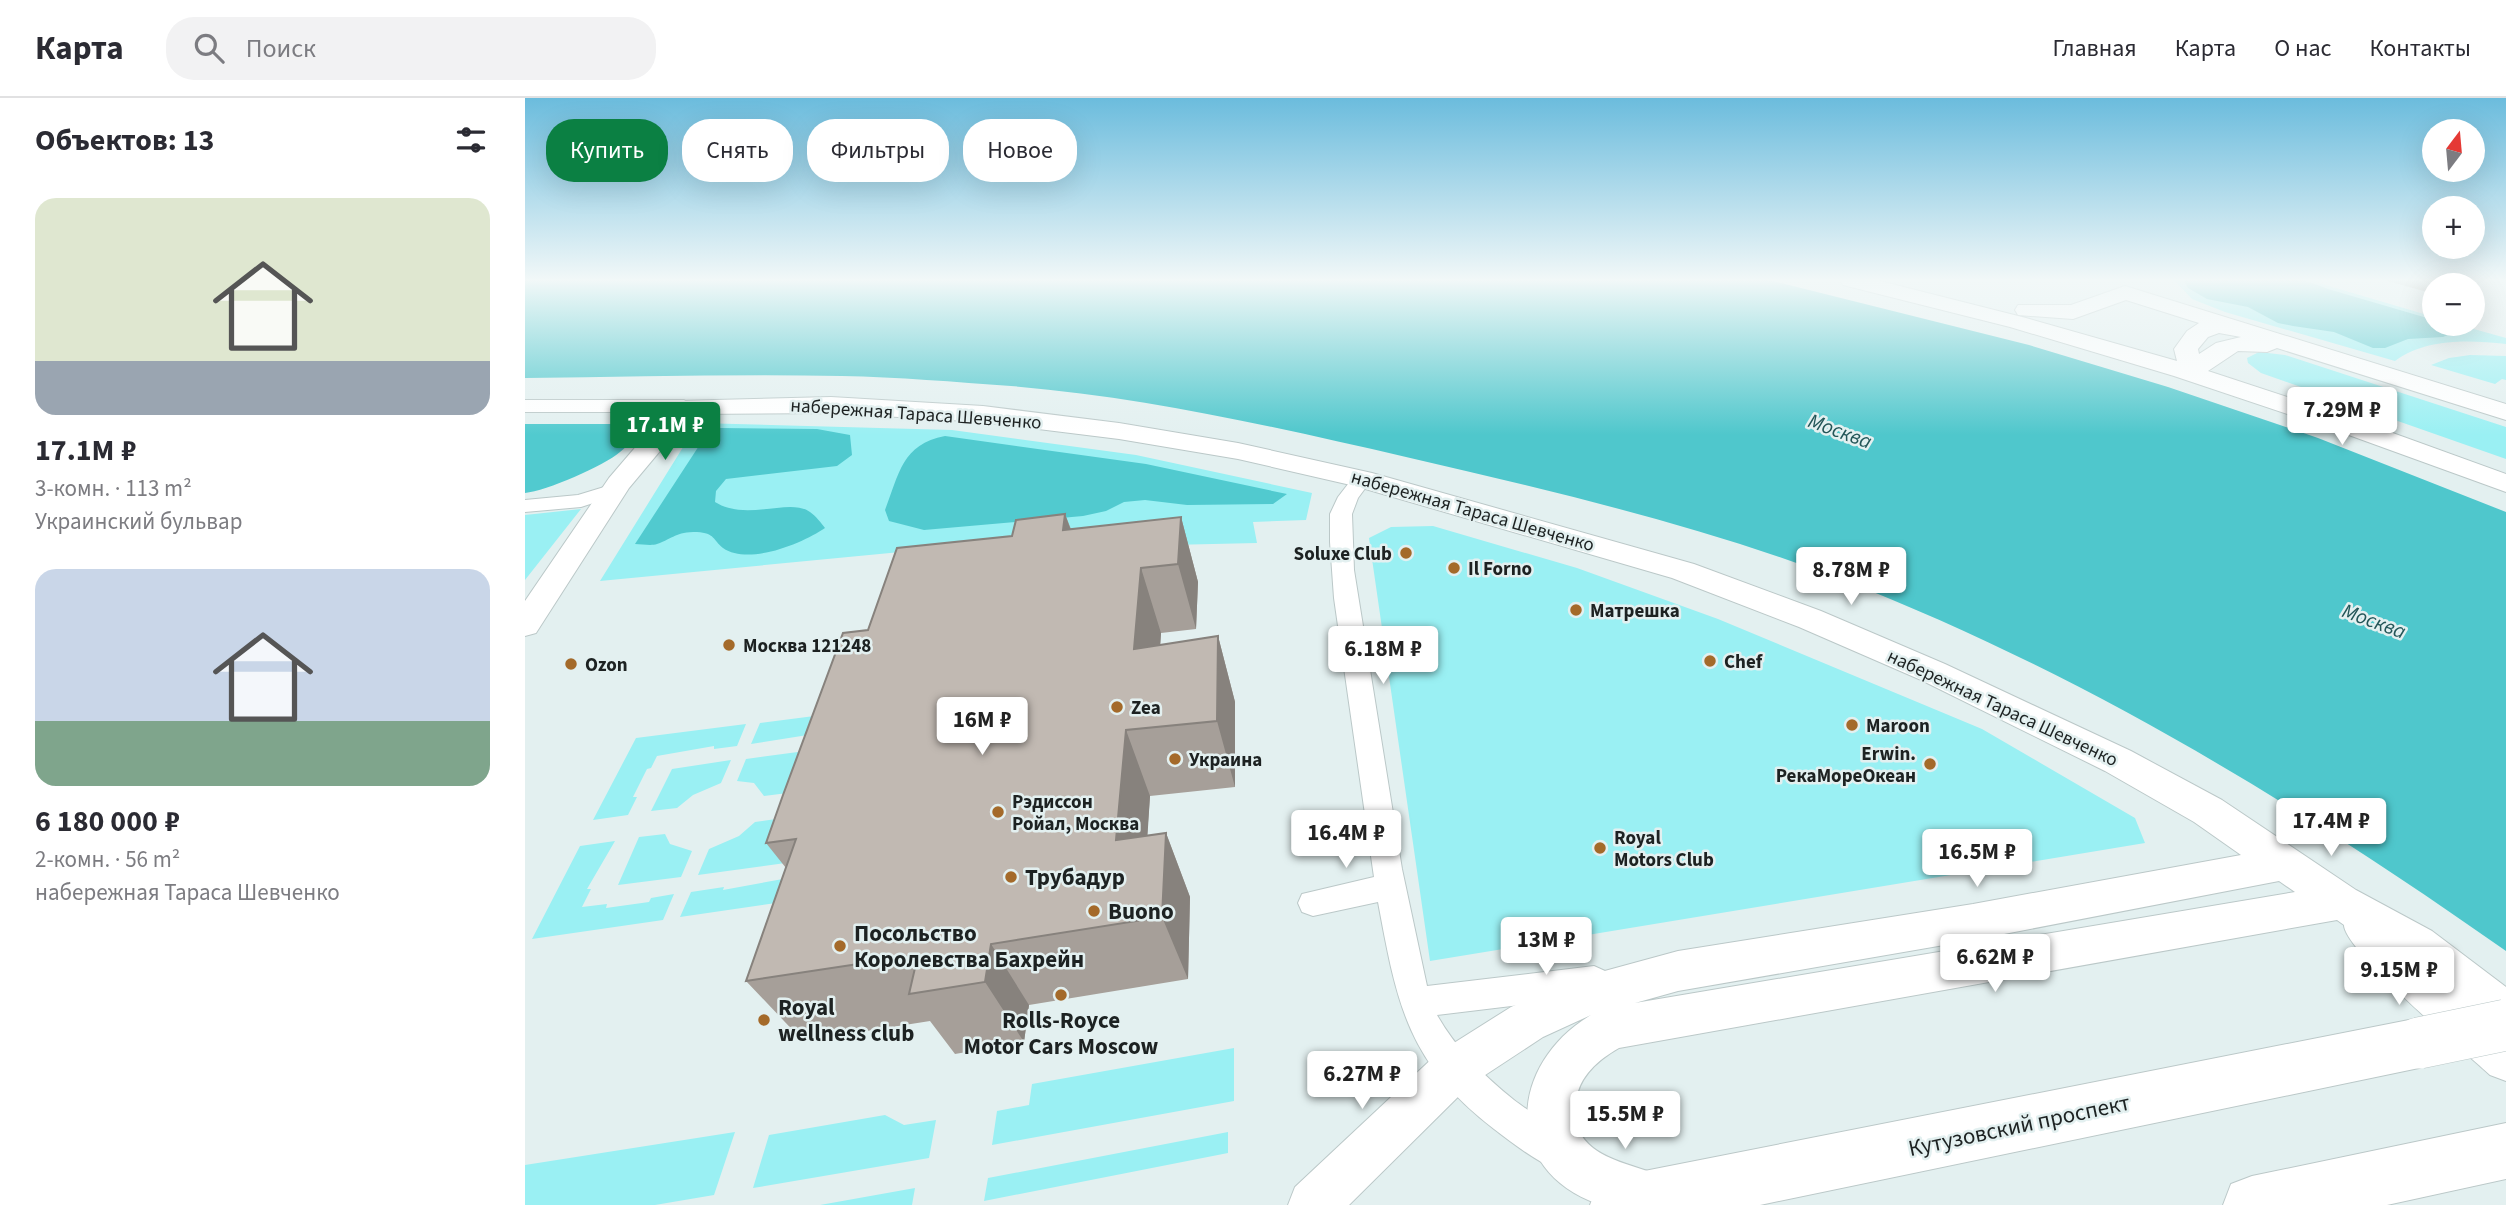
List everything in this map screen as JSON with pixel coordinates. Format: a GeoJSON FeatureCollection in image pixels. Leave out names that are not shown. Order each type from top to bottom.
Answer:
{"type":"FeatureCollection","features":[{"type":"Feature","properties":{"kind":"main road"},"geometry":{"type":"LineString","coordinates":[[2067,332],[2194,357],[2370,432],[2506,484]]}},
{"type":"Feature","properties":{"kind":"main road"},"geometry":{"type":"LineString","coordinates":[[2101,332],[2194,357],[2506,468]]}},
{"type":"Feature","properties":{"kind":"main road"},"geometry":{"type":"LineString","coordinates":[[2193,332],[2194,357]]}},
{"type":"Feature","properties":{"kind":"main road"},"geometry":{"type":"LineString","coordinates":[[2240,332],[2299,354],[2506,419]]}},
{"type":"Feature","properties":{"kind":"main road"},"geometry":{"type":"LineString","coordinates":[[2194,357],[2253,337],[2506,412]]}},
{"type":"Feature","properties":{"kind":"main road"},"geometry":{"type":"LineString","coordinates":[[2253,337],[2239,359],[2253,372],[2289,389]]}},
{"type":"Feature","properties":{"kind":"main road","name":"набережная Тараса Шевченко"},"geometry":{"type":"LineString","coordinates":[[684,406],[831,405],[983,414],[1132,433],[1238,451],[1362,479],[1683,570],[1810,619],[1933,672],[2118,761],[2208,811],[2341,902],[2427,951],[2506,1015]]}},
{"type":"Feature","properties":{"kind":"main road"},"geometry":{"type":"LineString","coordinates":[[525,625],[614,489],[664,425],[684,406]]}},
{"type":"Feature","properties":{"kind":"main road"},"geometry":{"type":"LineString","coordinates":[[1313,1205],[1454,1069],[1527,1022],[1579,998],[1678,971],[1973,922],[2286,863]]}},
{"type":"Feature","properties":{"kind":"main road"},"geometry":{"type":"LineString","coordinates":[[1638,1201],[1569,1160],[1553,1136],[1550,1111],[1557,1084],[1567,1064],[1586,1043],[1610,1028],[2341,902]]}},
{"type":"Feature","properties":{"kind":"main road","name":"набережная Тараса Шевченко"},"geometry":{"type":"LineString","coordinates":[[2341,902],[2409,973],[2506,1059]]}},
{"type":"Feature","properties":{"kind":"main road","name":"Кутузовский проспект"},"geometry":{"type":"LineString","coordinates":[[1638,1201],[2506,1026]]}},
{"type":"Feature","properties":{"kind":"main road"},"geometry":{"type":"LineString","coordinates":[[2252,1205],[2506,1151]]}},
{"type":"Feature","properties":{"kind":"street","name":"набережная Тараса Шевченко"},"geometry":{"type":"LineString","coordinates":[[525,406],[684,406]]}},
{"type":"Feature","properties":{"kind":"street"},"geometry":{"type":"LineString","coordinates":[[1362,479],[1348,497],[1341,514],[1340,532],[1351,642],[1367,731],[1389,887],[1415,1003],[1426,1029],[1454,1069],[1508,1120],[1569,1160]]}},
{"type":"Feature","properties":{"kind":"street"},"geometry":{"type":"LineString","coordinates":[[525,506],[581,502],[614,489]]}},
{"type":"Feature","properties":{"kind":"street"},"geometry":{"type":"LineString","coordinates":[[1313,904],[1389,887]]}},
{"type":"Feature","properties":{"kind":"street"},"geometry":{"type":"LineString","coordinates":[[1415,1003],[1678,971]]}},
{"type":"Feature","properties":{"kind":"shaded area"},"geometry":{"type":"Polygon","coordinates":[[[2293,332],[2422,332],[2422,336],[2485,336],[2485,332],[2506,338],[2506,344],[2448,342],[2420,348],[2395,361],[2293,332]]]}},
{"type":"Feature","properties":{"kind":"shaded area"},"geometry":{"type":"Polygon","coordinates":[[[2332,332],[2422,332],[2422,336],[2445,336],[2408,339],[2385,348],[2373,348],[2332,332]]]}},
{"type":"Feature","properties":{"kind":"shaded area"},"geometry":{"type":"Polygon","coordinates":[[[2259,352],[2285,355],[2506,427],[2506,459],[2261,373],[2248,363],[2247,358],[2259,352]]]}},
{"type":"Feature","properties":{"kind":"shaded area"},"geometry":{"type":"Polygon","coordinates":[[[2470,355],[2506,356],[2506,380],[2502,379],[2495,384],[2431,365],[2449,358],[2470,355]]]}},
{"type":"Feature","properties":{"kind":"shaded area"},"geometry":{"type":"Polygon","coordinates":[[[698,423],[952,430],[1136,455],[1312,493],[1306,520],[1253,522],[1257,543],[911,551],[600,581],[698,423]]]}},
{"type":"Feature","properties":{"kind":"shaded area"},"geometry":{"type":"Polygon","coordinates":[[[525,424],[618,424],[635,436],[612,458],[588,471],[525,493],[525,424]]]}},
{"type":"Feature","properties":{"kind":"shaded area"},"geometry":{"type":"Polygon","coordinates":[[[720,428],[817,429],[850,435],[852,455],[837,466],[726,479],[716,491],[715,502],[727,508],[801,508],[812,514],[825,528],[790,546],[761,554],[734,553],[723,548],[711,535],[697,532],[679,534],[655,545],[635,544],[708,432],[720,428]]]}},
{"type":"Feature","properties":{"kind":"shaded area"},"geometry":{"type":"Polygon","coordinates":[[[945,436],[1146,464],[1287,494],[1273,504],[1187,505],[1145,500],[1124,502],[1106,511],[1083,516],[924,530],[889,521],[885,510],[904,462],[919,446],[945,436]]]}},
{"type":"Feature","properties":{"kind":"shaded area"},"geometry":{"type":"Polygon","coordinates":[[[581,509],[525,580],[525,515],[581,509]]]}},
{"type":"Feature","properties":{"kind":"shaded area"},"geometry":{"type":"Polygon","coordinates":[[[1433,526],[1577,568],[1718,619],[1982,729],[2135,818],[2145,843],[1430,961],[1369,538],[1391,527],[1433,526]]]}},
{"type":"Feature","properties":{"kind":"shaded area"},"geometry":{"type":"Polygon","coordinates":[[[861,710],[833,731],[751,744],[760,723],[861,710]]]}},
{"type":"Feature","properties":{"kind":"shaded area"},"geometry":{"type":"Polygon","coordinates":[[[746,724],[737,746],[714,749],[714,746],[657,756],[633,797],[637,797],[628,815],[593,820],[636,738],[746,724]]]}},
{"type":"Feature","properties":{"kind":"shaded area"},"geometry":{"type":"Polygon","coordinates":[[[843,746],[835,787],[764,796],[754,783],[737,781],[746,759],[843,746]]]}},
{"type":"Feature","properties":{"kind":"shaded area"},"geometry":{"type":"Polygon","coordinates":[[[731,760],[721,783],[693,795],[677,808],[651,811],[672,769],[731,760]]]}},
{"type":"Feature","properties":{"kind":"shaded area"},"geometry":{"type":"Polygon","coordinates":[[[826,812],[807,860],[698,875],[709,849],[739,836],[755,822],[826,812]]]}},
{"type":"Feature","properties":{"kind":"shaded area"},"geometry":{"type":"Polygon","coordinates":[[[665,834],[670,844],[692,851],[681,877],[618,885],[639,837],[665,834]]]}},
{"type":"Feature","properties":{"kind":"shaded area"},"geometry":{"type":"Polygon","coordinates":[[[615,841],[587,889],[591,889],[582,907],[607,904],[606,908],[649,902],[651,898],[674,894],[663,920],[532,939],[580,846],[615,841]]]}},
{"type":"Feature","properties":{"kind":"shaded area"},"geometry":{"type":"Polygon","coordinates":[[[805,875],[797,900],[680,917],[691,892],[724,887],[723,890],[805,875]]]}},
{"type":"Feature","properties":{"kind":"shaded area"},"geometry":{"type":"Polygon","coordinates":[[[1234,1048],[1234,1101],[992,1145],[997,1111],[1029,1105],[1032,1084],[1234,1048]]]}},
{"type":"Feature","properties":{"kind":"shaded area"},"geometry":{"type":"Polygon","coordinates":[[[885,1115],[904,1125],[936,1120],[929,1158],[753,1188],[769,1135],[885,1115]]]}},
{"type":"Feature","properties":{"kind":"shaded area"},"geometry":{"type":"Polygon","coordinates":[[[735,1132],[714,1195],[655,1205],[525,1205],[525,1165],[735,1132]]]}},
{"type":"Feature","properties":{"kind":"shaded area"},"geometry":{"type":"Polygon","coordinates":[[[1228,1132],[1228,1153],[984,1201],[988,1178],[1228,1132]]]}},
{"type":"Feature","properties":{"kind":"shaded area"},"geometry":{"type":"Polygon","coordinates":[[[915,1188],[912,1205],[820,1205],[915,1188]]]}},
{"type":"Feature","properties":{"kind":"water","name":"Москва"},"geometry":{"type":"Polygon","coordinates":[[[525,332],[1976,332],[2029,345],[2168,387],[2318,438],[2506,512],[2506,951],[2348,844],[2268,794],[2102,699],[1931,616],[1843,580],[1682,526],[1516,483],[1259,424],[1160,405],[1061,391],[927,380],[803,375],[525,378],[525,332]]]}},
{"type":"Feature","properties":{"kind":"building","name":"Рэдиссон Ройал, Москва"},"geometry":{"type":"Polygon","coordinates":[[[1065,514],[1063,530],[1181,517],[1178,564],[1141,568],[1134,649],[1218,636],[1217,721],[1126,730],[1116,840],[1166,833],[1162,917],[991,944],[985,982],[909,994],[918,955],[746,981],[796,839],[766,843],[843,633],[868,630],[897,548],[1012,536],[1016,520],[1065,514]]]}},
{"type":"Feature","properties":{"kind":"place","name":"Soluxe Club"},"geometry":{"type":"Point","coordinates":[1406,553]}},
{"type":"Feature","properties":{"kind":"place","name":"Il Forno"},"geometry":{"type":"Point","coordinates":[1454,568]}},
{"type":"Feature","properties":{"kind":"place","name":"Матрешка"},"geometry":{"type":"Point","coordinates":[1576,610]}},
{"type":"Feature","properties":{"kind":"place","name":"Москва 121248"},"geometry":{"type":"Point","coordinates":[729,645]}},
{"type":"Feature","properties":{"kind":"place","name":"Chef"},"geometry":{"type":"Point","coordinates":[1710,661]}},
{"type":"Feature","properties":{"kind":"place","name":"Ozon"},"geometry":{"type":"Point","coordinates":[571,664]}},
{"type":"Feature","properties":{"kind":"place","name":"Zea"},"geometry":{"type":"Point","coordinates":[1117,707]}},
{"type":"Feature","properties":{"kind":"place","name":"Maroon"},"geometry":{"type":"Point","coordinates":[1852,725]}},
{"type":"Feature","properties":{"kind":"place","name":"Украина"},"geometry":{"type":"Point","coordinates":[1175,759]}},
{"type":"Feature","properties":{"kind":"place","name":"Erwin. РекаМореОкеан"},"geometry":{"type":"Point","coordinates":[1930,764]}},
{"type":"Feature","properties":{"kind":"place","name":"Рэдиссон Ройал, Москва"},"geometry":{"type":"Point","coordinates":[998,812]}},
{"type":"Feature","properties":{"kind":"place","name":"Royal Motors Club"},"geometry":{"type":"Point","coordinates":[1600,848]}},
{"type":"Feature","properties":{"kind":"place","name":"Трубадур"},"geometry":{"type":"Point","coordinates":[1011,877]}},
{"type":"Feature","properties":{"kind":"place","name":"Buono"},"geometry":{"type":"Point","coordinates":[1094,911]}},
{"type":"Feature","properties":{"kind":"place","name":"Посольство Королевства Бахрейн"},"geometry":{"type":"Point","coordinates":[840,946]}},
{"type":"Feature","properties":{"kind":"place","name":"Rolls-Royce Motor Cars Moscow"},"geometry":{"type":"Point","coordinates":[1061,995]}},
{"type":"Feature","properties":{"kind":"place","name":"Royal wellness club"},"geometry":{"type":"Point","coordinates":[764,1020]}}]}
